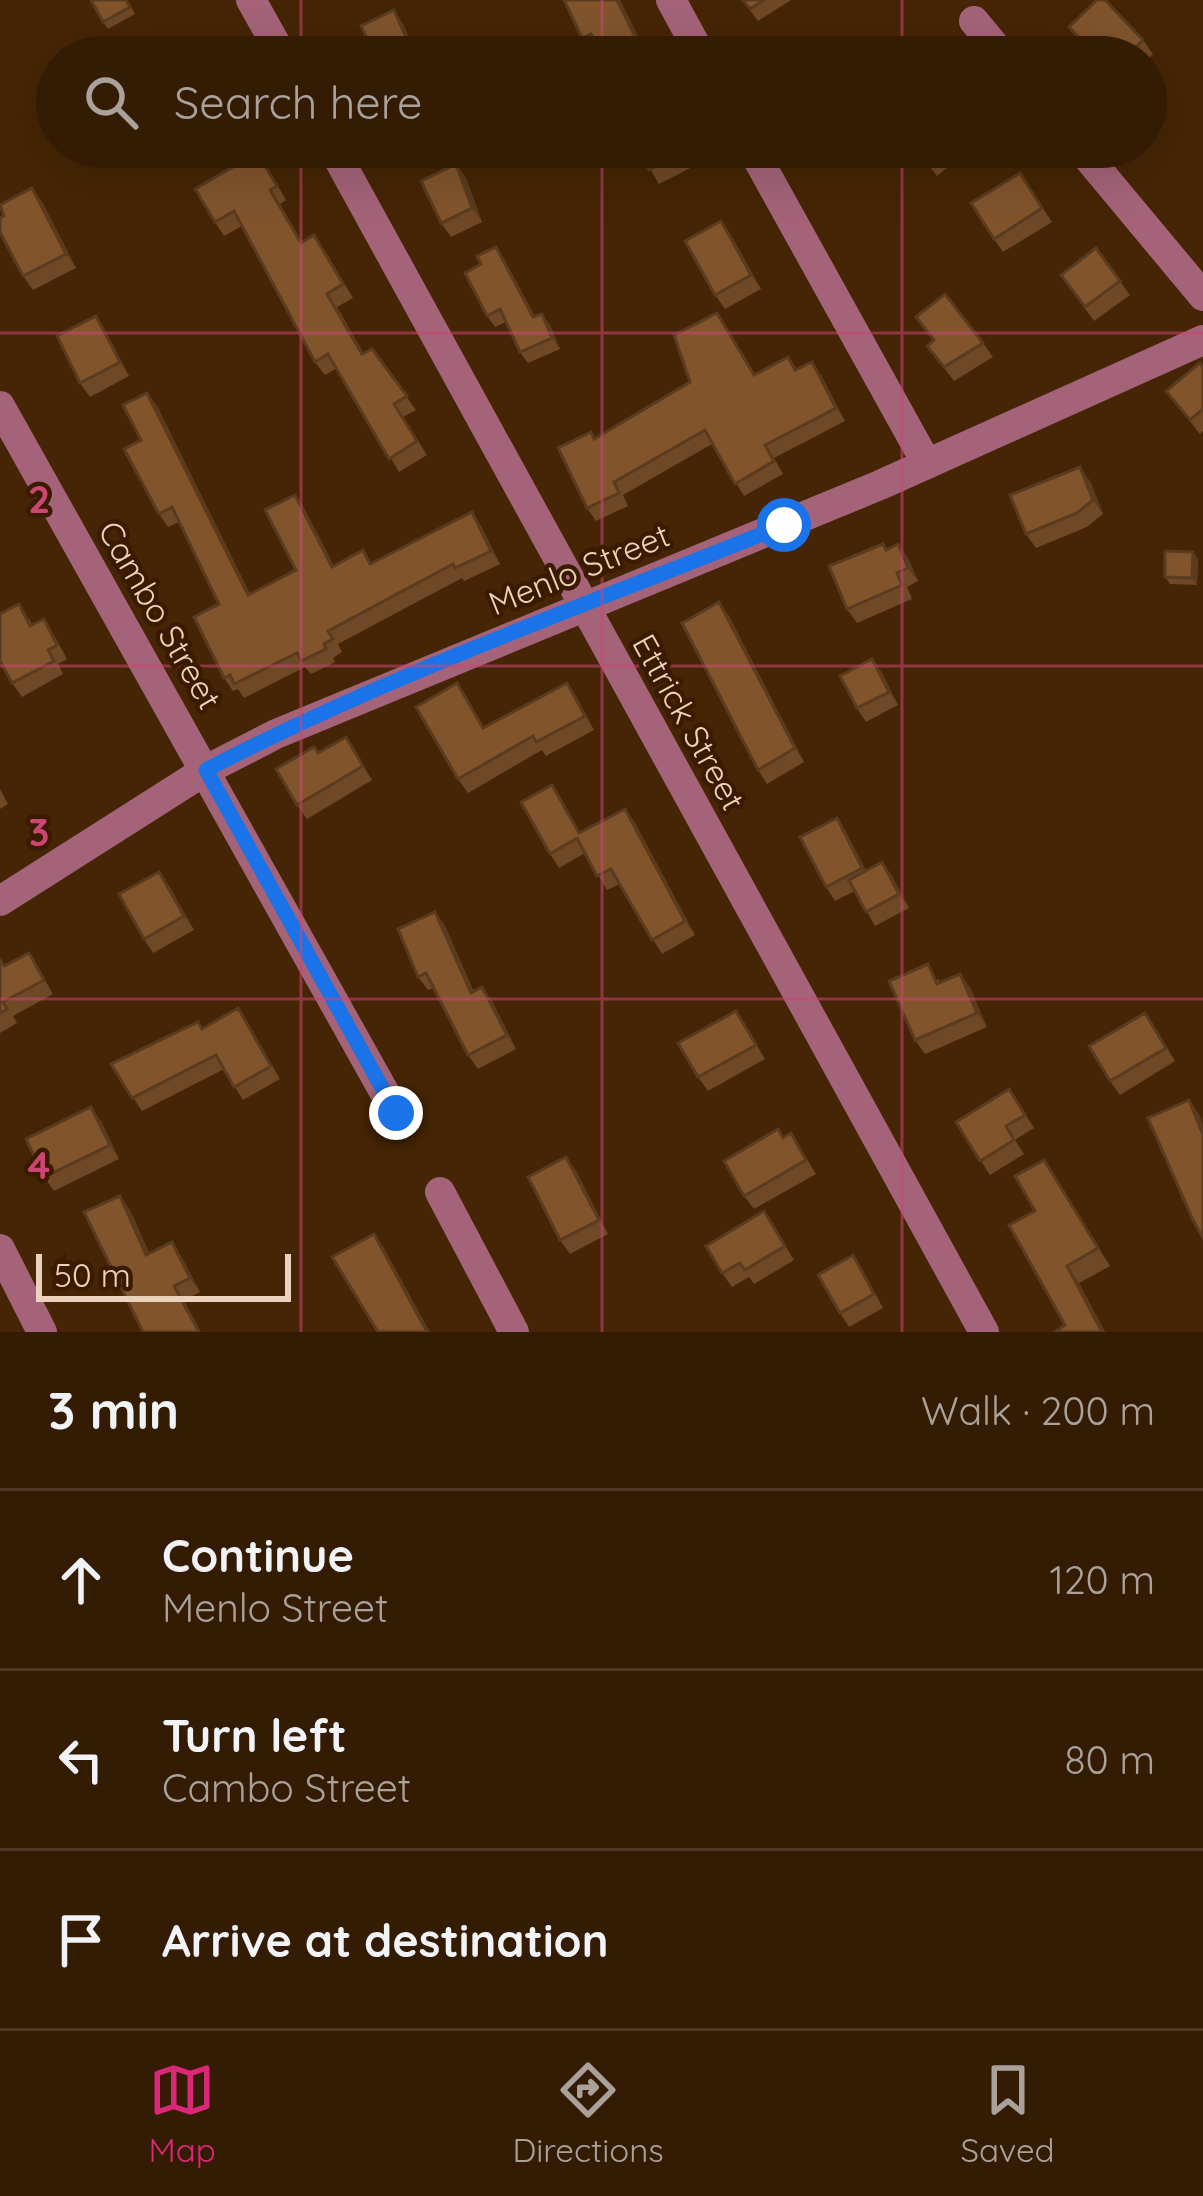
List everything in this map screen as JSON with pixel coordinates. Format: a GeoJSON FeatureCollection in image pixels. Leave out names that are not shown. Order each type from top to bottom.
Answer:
{"type":"FeatureCollection","features":[{"type":"Feature","properties":{"kind":"street"},"geometry":{"type":"LineString","coordinates":[[251,0],[271,36]]}},
{"type":"Feature","properties":{"kind":"street"},"geometry":{"type":"LineString","coordinates":[[671,0],[691,36]]}},
{"type":"Feature","properties":{"kind":"street"},"geometry":{"type":"LineString","coordinates":[[974,21],[986,36]]}},
{"type":"Feature","properties":{"kind":"street","name":"Ettrick Street"},"geometry":{"type":"LineString","coordinates":[[344,168],[983,1332]]}},
{"type":"Feature","properties":{"kind":"street"},"geometry":{"type":"LineString","coordinates":[[764,168],[927,464]]}},
{"type":"Feature","properties":{"kind":"street"},"geometry":{"type":"LineString","coordinates":[[1096,168],[1203,296]]}},
{"type":"Feature","properties":{"kind":"street","name":"Menlo Street"},"geometry":{"type":"LineString","coordinates":[[0,901],[206,770],[276,734],[582,603],[927,464],[1203,340]]}},
{"type":"Feature","properties":{"kind":"street","name":"Cambo Street"},"geometry":{"type":"LineString","coordinates":[[0,406],[396,1113]]}},
{"type":"Feature","properties":{"kind":"street"},"geometry":{"type":"LineString","coordinates":[[440,1192],[514,1332]]}},
{"type":"Feature","properties":{"kind":"street"},"geometry":{"type":"LineString","coordinates":[[0,1249],[42,1332]]}},
{"type":"Feature","properties":{"kind":"building"},"geometry":{"type":"Polygon","coordinates":[[[91,0],[126,0],[130,7],[103,22],[91,0]]]}},
{"type":"Feature","properties":{"kind":"building"},"geometry":{"type":"Polygon","coordinates":[[[564,0],[617,0],[635,36],[591,34],[581,36],[564,0]]]}},
{"type":"Feature","properties":{"kind":"building"},"geometry":{"type":"Polygon","coordinates":[[[743,0],[764,0],[750,9],[743,0]]]}},
{"type":"Feature","properties":{"kind":"building"},"geometry":{"type":"Polygon","coordinates":[[[1097,0],[1105,0],[1139,36],[1077,36],[1069,27],[1097,0]]]}},
{"type":"Feature","properties":{"kind":"building"},"geometry":{"type":"Polygon","coordinates":[[[394,10],[405,36],[366,36],[361,26],[394,10]]]}},
{"type":"Feature","properties":{"kind":"building"},"geometry":{"type":"Polygon","coordinates":[[[231,168],[266,168],[277,186],[270,190],[301,243],[314,235],[343,284],[327,294],[362,354],[372,349],[407,396],[394,404],[417,441],[389,459],[328,354],[315,362],[234,211],[215,222],[195,189],[231,168]]]}},
{"type":"Feature","properties":{"kind":"building"},"geometry":{"type":"Polygon","coordinates":[[[457,168],[472,208],[441,223],[421,181],[457,168]]]}},
{"type":"Feature","properties":{"kind":"building"},"geometry":{"type":"Polygon","coordinates":[[[1020,173],[1042,208],[994,239],[971,203],[1020,173]]]}},
{"type":"Feature","properties":{"kind":"building"},"geometry":{"type":"Polygon","coordinates":[[[32,188],[66,254],[23,276],[0,232],[4,216],[0,205],[32,188]]]}},
{"type":"Feature","properties":{"kind":"building"},"geometry":{"type":"Polygon","coordinates":[[[721,221],[751,275],[715,295],[685,241],[721,221]]]}},
{"type":"Feature","properties":{"kind":"building"},"geometry":{"type":"Polygon","coordinates":[[[496,247],[533,317],[542,314],[552,338],[520,352],[500,309],[487,316],[465,273],[481,264],[477,256],[496,247]]]}},
{"type":"Feature","properties":{"kind":"building"},"geometry":{"type":"Polygon","coordinates":[[[1096,248],[1120,281],[1085,307],[1061,275],[1096,248]]]}},
{"type":"Feature","properties":{"kind":"building"},"geometry":{"type":"Polygon","coordinates":[[[945,294],[983,343],[944,367],[927,346],[934,340],[916,317],[945,294]]]}},
{"type":"Feature","properties":{"kind":"building"},"geometry":{"type":"Polygon","coordinates":[[[717,313],[754,375],[788,357],[795,370],[812,362],[836,408],[765,445],[774,461],[735,484],[705,430],[614,482],[619,493],[587,508],[558,448],[591,432],[594,439],[690,382],[674,335],[717,313]]]}},
{"type":"Feature","properties":{"kind":"building"},"geometry":{"type":"Polygon","coordinates":[[[96,316],[120,362],[80,383],[57,336],[96,316]]]}},
{"type":"Feature","properties":{"kind":"building"},"geometry":{"type":"Polygon","coordinates":[[[1200,363],[1203,409],[1190,420],[1166,391],[1200,363]]]}},
{"type":"Feature","properties":{"kind":"building"},"geometry":{"type":"Polygon","coordinates":[[[147,393],[248,595],[296,570],[265,510],[295,495],[332,567],[363,550],[370,564],[472,512],[491,551],[455,568],[453,564],[328,631],[333,639],[324,644],[326,649],[301,661],[297,653],[234,684],[230,675],[224,678],[194,617],[219,604],[172,507],[159,514],[124,449],[141,440],[123,405],[147,393]]]}},
{"type":"Feature","properties":{"kind":"building"},"geometry":{"type":"Polygon","coordinates":[[[1080,467],[1093,500],[1077,513],[1026,534],[1010,495],[1080,467]]]}},
{"type":"Feature","properties":{"kind":"building"},"geometry":{"type":"Polygon","coordinates":[[[883,544],[886,550],[898,544],[908,568],[897,573],[902,585],[847,609],[829,566],[883,544]]]}},
{"type":"Feature","properties":{"kind":"building"},"geometry":{"type":"Polygon","coordinates":[[[1165,551],[1193,552],[1192,578],[1165,577],[1165,551]]]}},
{"type":"Feature","properties":{"kind":"building"},"geometry":{"type":"Polygon","coordinates":[[[719,602],[795,748],[758,770],[682,623],[719,602]]]}},
{"type":"Feature","properties":{"kind":"building"},"geometry":{"type":"Polygon","coordinates":[[[19,604],[30,626],[44,619],[57,645],[48,650],[54,661],[12,683],[0,661],[0,614],[19,604]]]}},
{"type":"Feature","properties":{"kind":"building"},"geometry":{"type":"Polygon","coordinates":[[[872,659],[889,692],[857,708],[840,676],[872,659]]]}},
{"type":"Feature","properties":{"kind":"building"},"geometry":{"type":"Polygon","coordinates":[[[457,683],[483,728],[567,683],[585,716],[536,742],[533,736],[458,779],[416,707],[457,683]]]}},
{"type":"Feature","properties":{"kind":"building"},"geometry":{"type":"Polygon","coordinates":[[[346,737],[363,766],[297,805],[276,769],[314,747],[318,753],[346,737]]]}},
{"type":"Feature","properties":{"kind":"building"},"geometry":{"type":"Polygon","coordinates":[[[552,785],[579,833],[625,809],[685,921],[652,940],[611,869],[597,876],[577,838],[550,854],[521,802],[552,785]]]}},
{"type":"Feature","properties":{"kind":"building"},"geometry":{"type":"Polygon","coordinates":[[[837,818],[862,868],[826,887],[800,837],[837,818]]]}},
{"type":"Feature","properties":{"kind":"building"},"geometry":{"type":"Polygon","coordinates":[[[882,862],[899,894],[866,912],[849,880],[882,862]]]}},
{"type":"Feature","properties":{"kind":"building"},"geometry":{"type":"Polygon","coordinates":[[[159,872],[184,916],[144,939],[119,894],[159,872]]]}},
{"type":"Feature","properties":{"kind":"building"},"geometry":{"type":"Polygon","coordinates":[[[435,912],[471,993],[482,987],[507,1035],[468,1055],[426,973],[418,977],[398,929],[435,912]]]}},
{"type":"Feature","properties":{"kind":"building"},"geometry":{"type":"Polygon","coordinates":[[[29,953],[44,980],[3,1002],[7,1009],[0,1013],[0,960],[4,966],[29,953]]]}},
{"type":"Feature","properties":{"kind":"building"},"geometry":{"type":"Polygon","coordinates":[[[928,964],[937,984],[960,974],[977,1013],[915,1040],[889,981],[928,964]]]}},
{"type":"Feature","properties":{"kind":"building"},"geometry":{"type":"Polygon","coordinates":[[[238,1008],[271,1066],[234,1087],[216,1055],[132,1098],[111,1064],[198,1022],[202,1029],[238,1008]]]}},
{"type":"Feature","properties":{"kind":"building"},"geometry":{"type":"Polygon","coordinates":[[[736,1011],[756,1045],[698,1077],[678,1043],[736,1011]]]}},
{"type":"Feature","properties":{"kind":"building"},"geometry":{"type":"Polygon","coordinates":[[[1145,1013],[1166,1048],[1110,1081],[1089,1046],[1145,1013]]]}},
{"type":"Feature","properties":{"kind":"building"},"geometry":{"type":"Polygon","coordinates":[[[1009,1089],[1025,1115],[1006,1126],[1014,1140],[980,1161],[956,1122],[1009,1089]]]}},
{"type":"Feature","properties":{"kind":"building"},"geometry":{"type":"Polygon","coordinates":[[[1189,1100],[1203,1135],[1203,1238],[1148,1118],[1189,1100]]]}},
{"type":"Feature","properties":{"kind":"building"},"geometry":{"type":"Polygon","coordinates":[[[91,1107],[110,1145],[44,1177],[26,1139],[91,1107]]]}},
{"type":"Feature","properties":{"kind":"building"},"geometry":{"type":"Polygon","coordinates":[[[778,1129],[783,1138],[791,1133],[806,1160],[744,1196],[724,1161],[778,1129]]]}},
{"type":"Feature","properties":{"kind":"building"},"geometry":{"type":"Polygon","coordinates":[[[566,1157],[599,1220],[560,1240],[528,1177],[566,1157]]]}},
{"type":"Feature","properties":{"kind":"building"},"geometry":{"type":"Polygon","coordinates":[[[1044,1160],[1098,1248],[1067,1266],[1102,1332],[1055,1332],[1065,1325],[1009,1225],[1035,1211],[1015,1176],[1044,1160]]]}},
{"type":"Feature","properties":{"kind":"building"},"geometry":{"type":"Polygon","coordinates":[[[120,1196],[146,1255],[172,1242],[190,1278],[174,1286],[199,1332],[143,1332],[84,1212],[120,1196]]]}},
{"type":"Feature","properties":{"kind":"building"},"geometry":{"type":"Polygon","coordinates":[[[764,1211],[785,1246],[745,1270],[740,1263],[722,1273],[706,1246],[764,1211]]]}},
{"type":"Feature","properties":{"kind":"building"},"geometry":{"type":"Polygon","coordinates":[[[374,1234],[427,1332],[378,1332],[332,1257],[374,1234]]]}},
{"type":"Feature","properties":{"kind":"building"},"geometry":{"type":"Polygon","coordinates":[[[853,1255],[874,1294],[840,1313],[818,1275],[853,1255]]]}},
{"type":"Feature","properties":{"kind":"route"},"geometry":{"type":"LineString","coordinates":[[396,1113],[206,770],[276,734],[582,603],[784,525]]}}]}
